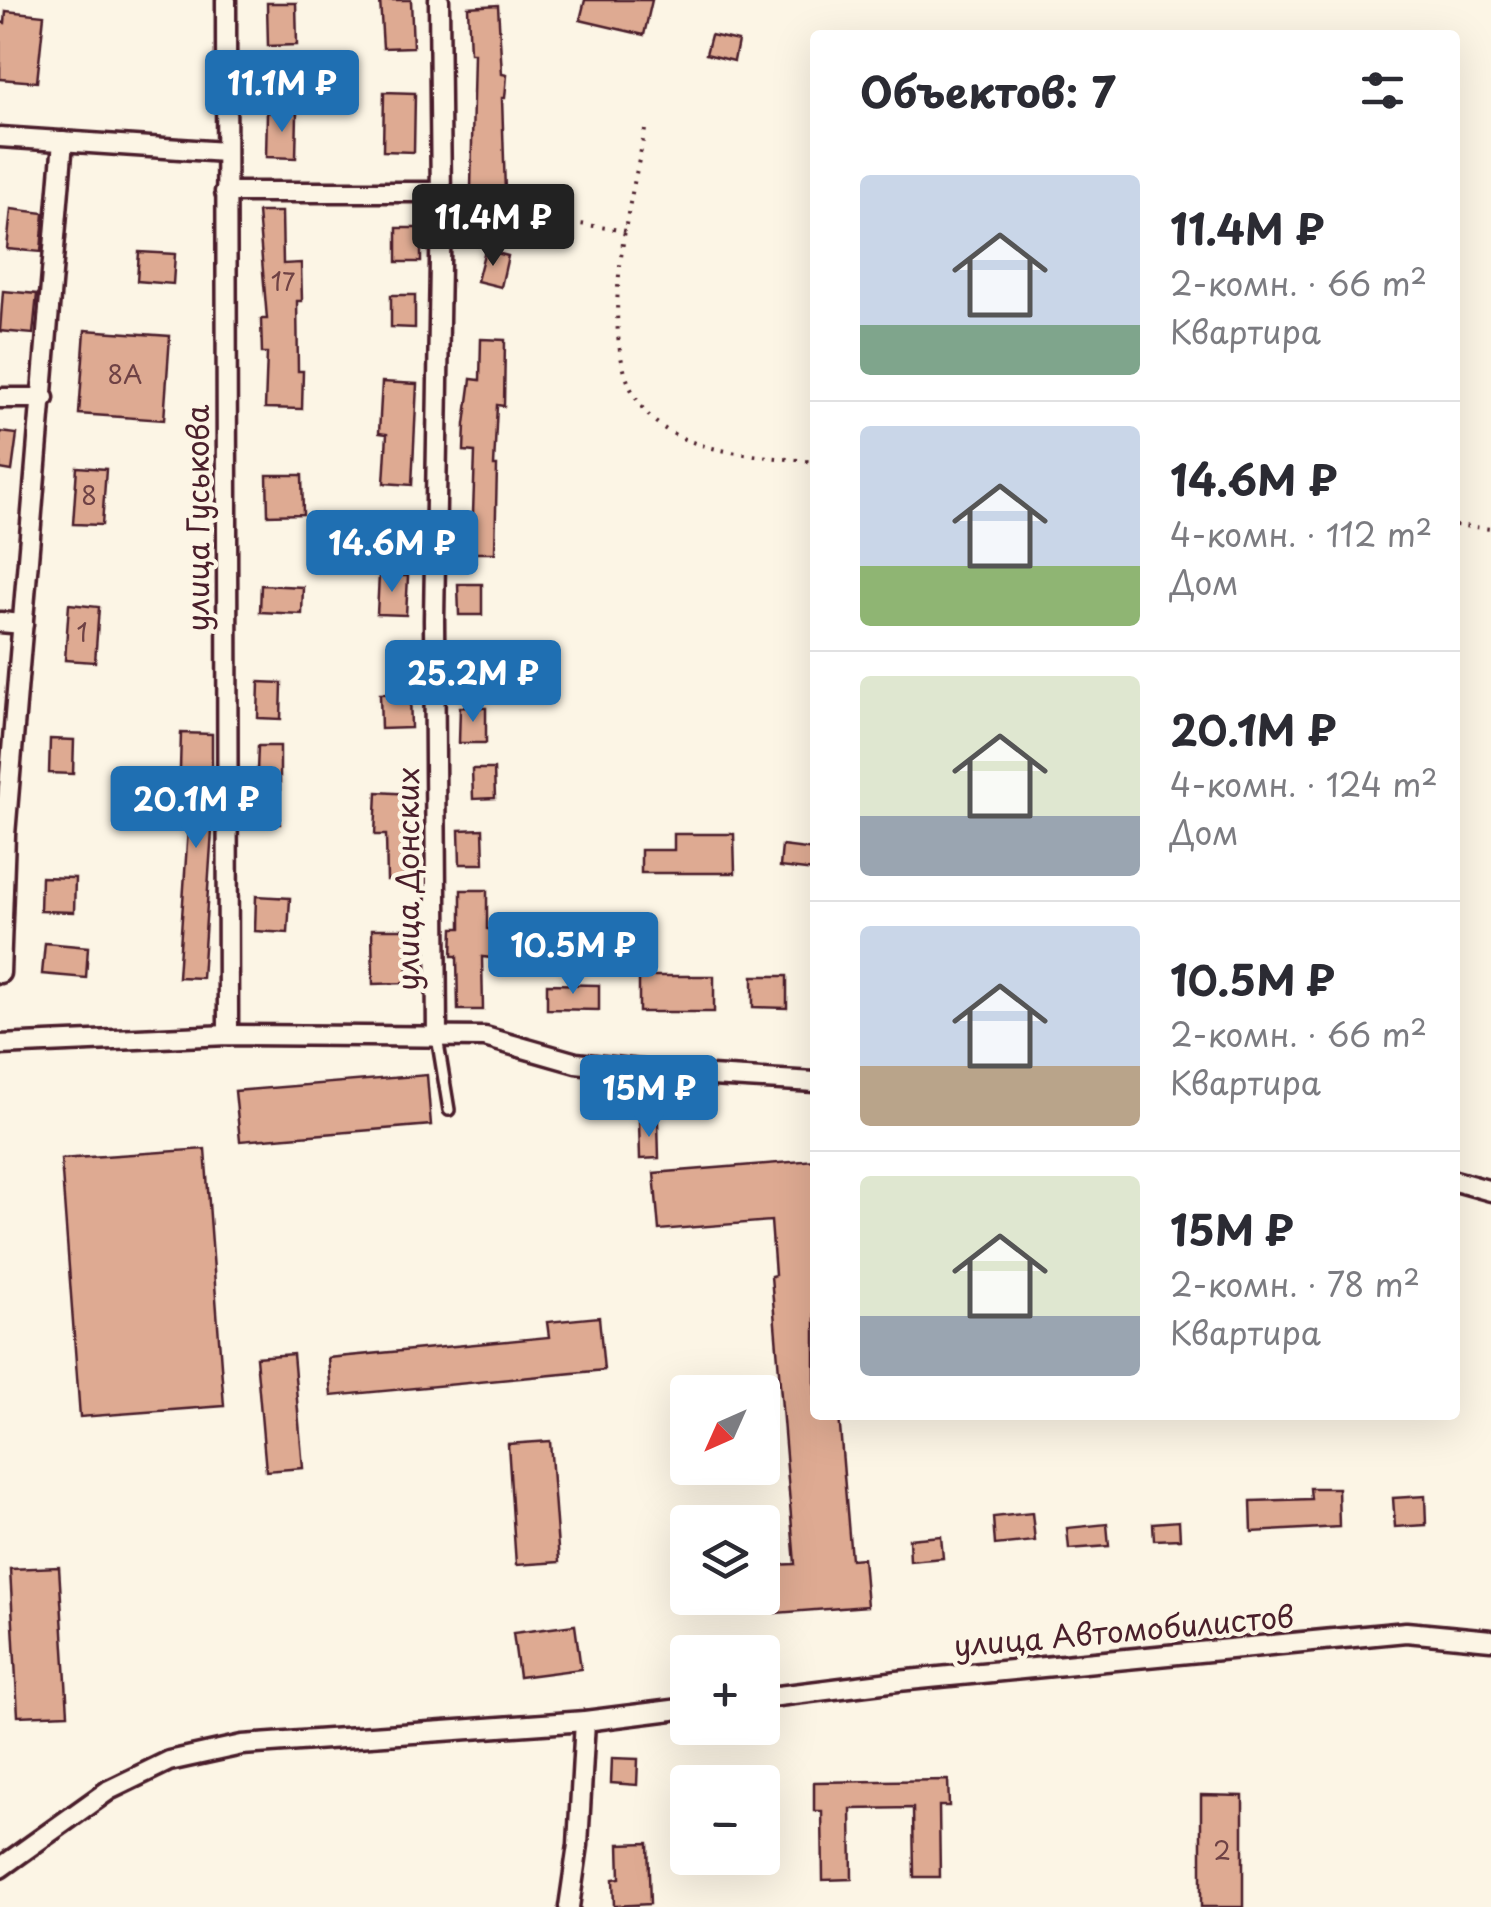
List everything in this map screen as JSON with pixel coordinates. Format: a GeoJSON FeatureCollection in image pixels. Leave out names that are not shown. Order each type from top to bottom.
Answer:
{"type":"FeatureCollection","features":[{"type":"Feature","properties":{"kind":"street","name":"улица Гуськова"},"geometry":{"type":"LineString","coordinates":[[226,0],[228,1036]]}},
{"type":"Feature","properties":{"kind":"street","name":"улица Донских"},"geometry":{"type":"LineString","coordinates":[[437,1037],[434,620],[441,197],[439,0]]}},
{"type":"Feature","properties":{"kind":"street"},"geometry":{"type":"LineString","coordinates":[[0,138],[226,152]]}},
{"type":"Feature","properties":{"kind":"street"},"geometry":{"type":"LineString","coordinates":[[0,973],[3,834],[44,398],[63,142]]}},
{"type":"Feature","properties":{"kind":"street"},"geometry":{"type":"LineString","coordinates":[[225,192],[441,197]]}},
{"type":"Feature","properties":{"kind":"street"},"geometry":{"type":"LineString","coordinates":[[0,398],[44,398]]}},
{"type":"Feature","properties":{"kind":"street"},"geometry":{"type":"LineString","coordinates":[[0,622],[23,624]]}},
{"type":"Feature","properties":{"kind":"street"},"geometry":{"type":"LineString","coordinates":[[0,1045],[228,1036],[485,1037],[576,1062],[810,1082]]}},
{"type":"Feature","properties":{"kind":"street"},"geometry":{"type":"LineString","coordinates":[[1460,1182],[1491,1191]]}},
{"type":"Feature","properties":{"kind":"street","name":"улица Автомобилистов"},"geometry":{"type":"LineString","coordinates":[[780,1696],[1406,1632],[1491,1640]]}},
{"type":"Feature","properties":{"kind":"street"},"geometry":{"type":"LineString","coordinates":[[0,1868],[109,1790],[170,1760],[242,1745],[670,1710]]}},
{"type":"Feature","properties":{"kind":"street"},"geometry":{"type":"LineString","coordinates":[[569,1907],[578,1845],[585,1720]]}},
{"type":"Feature","properties":{"kind":"lane"},"geometry":{"type":"LineString","coordinates":[[437,1037],[448,1110]]}},
{"type":"Feature","properties":{"kind":"path"},"geometry":{"type":"LineString","coordinates":[[645,130],[620,261],[619,336],[624,376],[638,404],[666,429],[708,446],[810,461]]}},
{"type":"Feature","properties":{"kind":"path"},"geometry":{"type":"LineString","coordinates":[[441,197],[626,231]]}},
{"type":"Feature","properties":{"kind":"path"},"geometry":{"type":"LineString","coordinates":[[1460,526],[1491,529]]}},
{"type":"Feature","properties":{"kind":"building"},"geometry":{"type":"Polygon","coordinates":[[[380,0],[411,0],[413,47],[383,48],[380,0]]]}},
{"type":"Feature","properties":{"kind":"building"},"geometry":{"type":"Polygon","coordinates":[[[585,0],[652,0],[644,35],[580,20],[585,0]]]}},
{"type":"Feature","properties":{"kind":"building"},"geometry":{"type":"Polygon","coordinates":[[[267,3],[296,3],[297,45],[268,46],[267,3]]]}},
{"type":"Feature","properties":{"kind":"building"},"geometry":{"type":"Polygon","coordinates":[[[498,5],[502,74],[507,75],[502,98],[505,192],[471,189],[474,53],[470,53],[468,7],[498,5]]]}},
{"type":"Feature","properties":{"kind":"building"},"geometry":{"type":"Polygon","coordinates":[[[6,11],[44,15],[37,82],[0,79],[0,22],[5,23],[6,11]]]}},
{"type":"Feature","properties":{"kind":"building"},"geometry":{"type":"Polygon","coordinates":[[[711,35],[738,41],[734,61],[706,54],[711,35]]]}},
{"type":"Feature","properties":{"kind":"building"},"geometry":{"type":"Polygon","coordinates":[[[384,92],[415,93],[414,152],[383,151],[384,92]]]}},
{"type":"Feature","properties":{"kind":"building"},"geometry":{"type":"Polygon","coordinates":[[[267,112],[297,113],[296,158],[266,157],[267,112]]]}},
{"type":"Feature","properties":{"kind":"building"},"geometry":{"type":"Polygon","coordinates":[[[11,209],[44,213],[41,252],[7,249],[11,209]]]}},
{"type":"Feature","properties":{"kind":"building"},"geometry":{"type":"Polygon","coordinates":[[[258,212],[282,212],[283,264],[301,263],[302,301],[297,301],[302,409],[265,408],[267,353],[262,353],[261,319],[267,319],[258,212]]]}},
{"type":"Feature","properties":{"kind":"building"},"geometry":{"type":"Polygon","coordinates":[[[397,228],[421,228],[421,262],[397,262],[397,228]]]}},
{"type":"Feature","properties":{"kind":"building"},"geometry":{"type":"Polygon","coordinates":[[[485,250],[508,256],[501,287],[477,281],[485,250]]]}},
{"type":"Feature","properties":{"kind":"building"},"geometry":{"type":"Polygon","coordinates":[[[139,252],[175,254],[173,284],[137,281],[139,252]]]}},
{"type":"Feature","properties":{"kind":"building"},"geometry":{"type":"Polygon","coordinates":[[[3,291],[37,294],[33,334],[0,331],[3,291]]]}},
{"type":"Feature","properties":{"kind":"building"},"geometry":{"type":"Polygon","coordinates":[[[391,295],[415,295],[415,328],[391,327],[391,295]]]}},
{"type":"Feature","properties":{"kind":"building"},"geometry":{"type":"Polygon","coordinates":[[[85,330],[170,336],[164,420],[79,414],[85,330]]]}},
{"type":"Feature","properties":{"kind":"building"},"geometry":{"type":"Polygon","coordinates":[[[481,339],[505,340],[504,406],[497,405],[494,466],[495,553],[467,553],[466,514],[473,514],[475,452],[464,451],[465,424],[471,379],[480,380],[481,339]]]}},
{"type":"Feature","properties":{"kind":"building"},"geometry":{"type":"Polygon","coordinates":[[[382,382],[417,384],[412,485],[384,483],[387,434],[379,433],[382,382]]]}},
{"type":"Feature","properties":{"kind":"building"},"geometry":{"type":"Polygon","coordinates":[[[0,432],[17,434],[12,471],[0,469],[0,432]]]}},
{"type":"Feature","properties":{"kind":"building"},"geometry":{"type":"Polygon","coordinates":[[[77,467],[106,469],[102,525],[73,524],[77,467]]]}},
{"type":"Feature","properties":{"kind":"building"},"geometry":{"type":"Polygon","coordinates":[[[267,475],[302,475],[303,514],[268,515],[267,475]]]}},
{"type":"Feature","properties":{"kind":"building"},"geometry":{"type":"Polygon","coordinates":[[[379,575],[408,576],[406,615],[377,614],[379,575]]]}},
{"type":"Feature","properties":{"kind":"building"},"geometry":{"type":"Polygon","coordinates":[[[458,584],[482,584],[482,615],[459,615],[458,584]]]}},
{"type":"Feature","properties":{"kind":"building"},"geometry":{"type":"Polygon","coordinates":[[[261,585],[303,587],[302,614],[260,612],[261,585]]]}},
{"type":"Feature","properties":{"kind":"building"},"geometry":{"type":"Polygon","coordinates":[[[69,604],[99,607],[95,662],[65,660],[69,604]]]}},
{"type":"Feature","properties":{"kind":"building"},"geometry":{"type":"Polygon","coordinates":[[[259,682],[282,683],[281,719],[258,718],[259,682]]]}},
{"type":"Feature","properties":{"kind":"building"},"geometry":{"type":"Polygon","coordinates":[[[410,693],[411,728],[381,729],[380,694],[410,693]]]}},
{"type":"Feature","properties":{"kind":"building"},"geometry":{"type":"Polygon","coordinates":[[[460,707],[486,708],[486,743],[459,743],[460,707]]]}},
{"type":"Feature","properties":{"kind":"building"},"geometry":{"type":"Polygon","coordinates":[[[181,733],[212,734],[212,830],[202,978],[178,977],[188,828],[187,770],[180,769],[181,733]]]}},
{"type":"Feature","properties":{"kind":"building"},"geometry":{"type":"Polygon","coordinates":[[[50,739],[74,740],[73,774],[49,773],[50,739]]]}},
{"type":"Feature","properties":{"kind":"building"},"geometry":{"type":"Polygon","coordinates":[[[258,746],[280,746],[280,824],[255,823],[258,746]]]}},
{"type":"Feature","properties":{"kind":"building"},"geometry":{"type":"Polygon","coordinates":[[[472,769],[494,769],[495,798],[473,799],[472,769]]]}},
{"type":"Feature","properties":{"kind":"building"},"geometry":{"type":"Polygon","coordinates":[[[377,792],[411,794],[411,865],[404,865],[404,880],[387,880],[386,835],[375,835],[377,792]]]}},
{"type":"Feature","properties":{"kind":"building"},"geometry":{"type":"Polygon","coordinates":[[[483,829],[484,864],[460,864],[459,830],[483,829]]]}},
{"type":"Feature","properties":{"kind":"building"},"geometry":{"type":"Polygon","coordinates":[[[674,834],[734,834],[735,873],[641,873],[641,850],[674,850],[674,834]]]}},
{"type":"Feature","properties":{"kind":"building"},"geometry":{"type":"Polygon","coordinates":[[[782,846],[810,849],[810,870],[780,867],[782,846]]]}},
{"type":"Feature","properties":{"kind":"building"},"geometry":{"type":"Polygon","coordinates":[[[41,877],[75,878],[74,912],[40,911],[41,877]]]}},
{"type":"Feature","properties":{"kind":"building"},"geometry":{"type":"Polygon","coordinates":[[[461,890],[487,890],[487,929],[493,930],[492,958],[482,957],[483,1010],[458,1010],[457,956],[452,956],[453,928],[461,928],[461,890]]]}},
{"type":"Feature","properties":{"kind":"building"},"geometry":{"type":"Polygon","coordinates":[[[256,896],[290,898],[288,933],[255,931],[256,896]]]}},
{"type":"Feature","properties":{"kind":"building"},"geometry":{"type":"Polygon","coordinates":[[[372,929],[407,929],[408,983],[373,984],[372,929]]]}},
{"type":"Feature","properties":{"kind":"building"},"geometry":{"type":"Polygon","coordinates":[[[45,943],[88,947],[86,978],[42,974],[45,943]]]}},
{"type":"Feature","properties":{"kind":"building"},"geometry":{"type":"Polygon","coordinates":[[[639,976],[714,976],[714,1012],[639,1012],[639,976]]]}},
{"type":"Feature","properties":{"kind":"building"},"geometry":{"type":"Polygon","coordinates":[[[753,976],[787,976],[787,1008],[753,1007],[753,976]]]}},
{"type":"Feature","properties":{"kind":"building"},"geometry":{"type":"Polygon","coordinates":[[[547,984],[599,985],[599,1010],[547,1009],[547,984]]]}},
{"type":"Feature","properties":{"kind":"building"},"geometry":{"type":"Polygon","coordinates":[[[427,1075],[431,1125],[240,1141],[235,1091],[427,1075]]]}},
{"type":"Feature","properties":{"kind":"building"},"geometry":{"type":"Polygon","coordinates":[[[658,1121],[659,1158],[640,1159],[639,1122],[658,1121]]]}},
{"type":"Feature","properties":{"kind":"building"},"geometry":{"type":"Polygon","coordinates":[[[205,1149],[224,1406],[80,1417],[61,1159],[205,1149]]]}},
{"type":"Feature","properties":{"kind":"building"},"geometry":{"type":"Polygon","coordinates":[[[810,1160],[810,1420],[839,1420],[851,1559],[863,1558],[867,1606],[780,1613],[780,1565],[795,1564],[771,1276],[775,1275],[771,1221],[659,1230],[654,1173],[810,1160]]]}},
{"type":"Feature","properties":{"kind":"building"},"geometry":{"type":"Polygon","coordinates":[[[599,1317],[604,1370],[331,1396],[328,1358],[549,1337],[547,1322],[599,1317]]]}},
{"type":"Feature","properties":{"kind":"building"},"geometry":{"type":"Polygon","coordinates":[[[293,1354],[303,1468],[266,1471],[256,1357],[293,1354]]]}},
{"type":"Feature","properties":{"kind":"building"},"geometry":{"type":"Polygon","coordinates":[[[550,1441],[559,1562],[516,1565],[508,1444],[550,1441]]]}},
{"type":"Feature","properties":{"kind":"building"},"geometry":{"type":"Polygon","coordinates":[[[1310,1488],[1338,1488],[1339,1527],[1252,1532],[1251,1501],[1311,1499],[1310,1488]]]}},
{"type":"Feature","properties":{"kind":"building"},"geometry":{"type":"Polygon","coordinates":[[[1425,1496],[1426,1525],[1395,1527],[1393,1498],[1425,1496]]]}},
{"type":"Feature","properties":{"kind":"building"},"geometry":{"type":"Polygon","coordinates":[[[1032,1513],[1035,1541],[995,1545],[993,1517],[1032,1513]]]}},
{"type":"Feature","properties":{"kind":"building"},"geometry":{"type":"Polygon","coordinates":[[[1179,1521],[1180,1539],[1154,1540],[1153,1523],[1179,1521]]]}},
{"type":"Feature","properties":{"kind":"building"},"geometry":{"type":"Polygon","coordinates":[[[1107,1524],[1109,1546],[1069,1549],[1067,1528],[1107,1524]]]}},
{"type":"Feature","properties":{"kind":"building"},"geometry":{"type":"Polygon","coordinates":[[[941,1536],[943,1558],[910,1561],[909,1539],[941,1536]]]}},
{"type":"Feature","properties":{"kind":"building"},"geometry":{"type":"Polygon","coordinates":[[[59,1567],[68,1714],[18,1716],[10,1569],[59,1567]]]}},
{"type":"Feature","properties":{"kind":"building"},"geometry":{"type":"Polygon","coordinates":[[[575,1625],[581,1669],[519,1677],[513,1633],[575,1625]]]}},
{"type":"Feature","properties":{"kind":"building"},"geometry":{"type":"Polygon","coordinates":[[[612,1758],[638,1759],[637,1785],[611,1783],[612,1758]]]}},
{"type":"Feature","properties":{"kind":"building"},"geometry":{"type":"Polygon","coordinates":[[[948,1780],[949,1806],[939,1806],[940,1877],[914,1877],[913,1808],[851,1809],[852,1879],[823,1880],[822,1811],[814,1811],[814,1782],[948,1780]]]}},
{"type":"Feature","properties":{"kind":"building"},"geometry":{"type":"Polygon","coordinates":[[[1201,1795],[1243,1796],[1243,1907],[1201,1907],[1201,1795]]]}},
{"type":"Feature","properties":{"kind":"building"},"geometry":{"type":"Polygon","coordinates":[[[648,1843],[650,1904],[614,1906],[613,1879],[620,1878],[619,1844],[648,1843]]]}}]}
